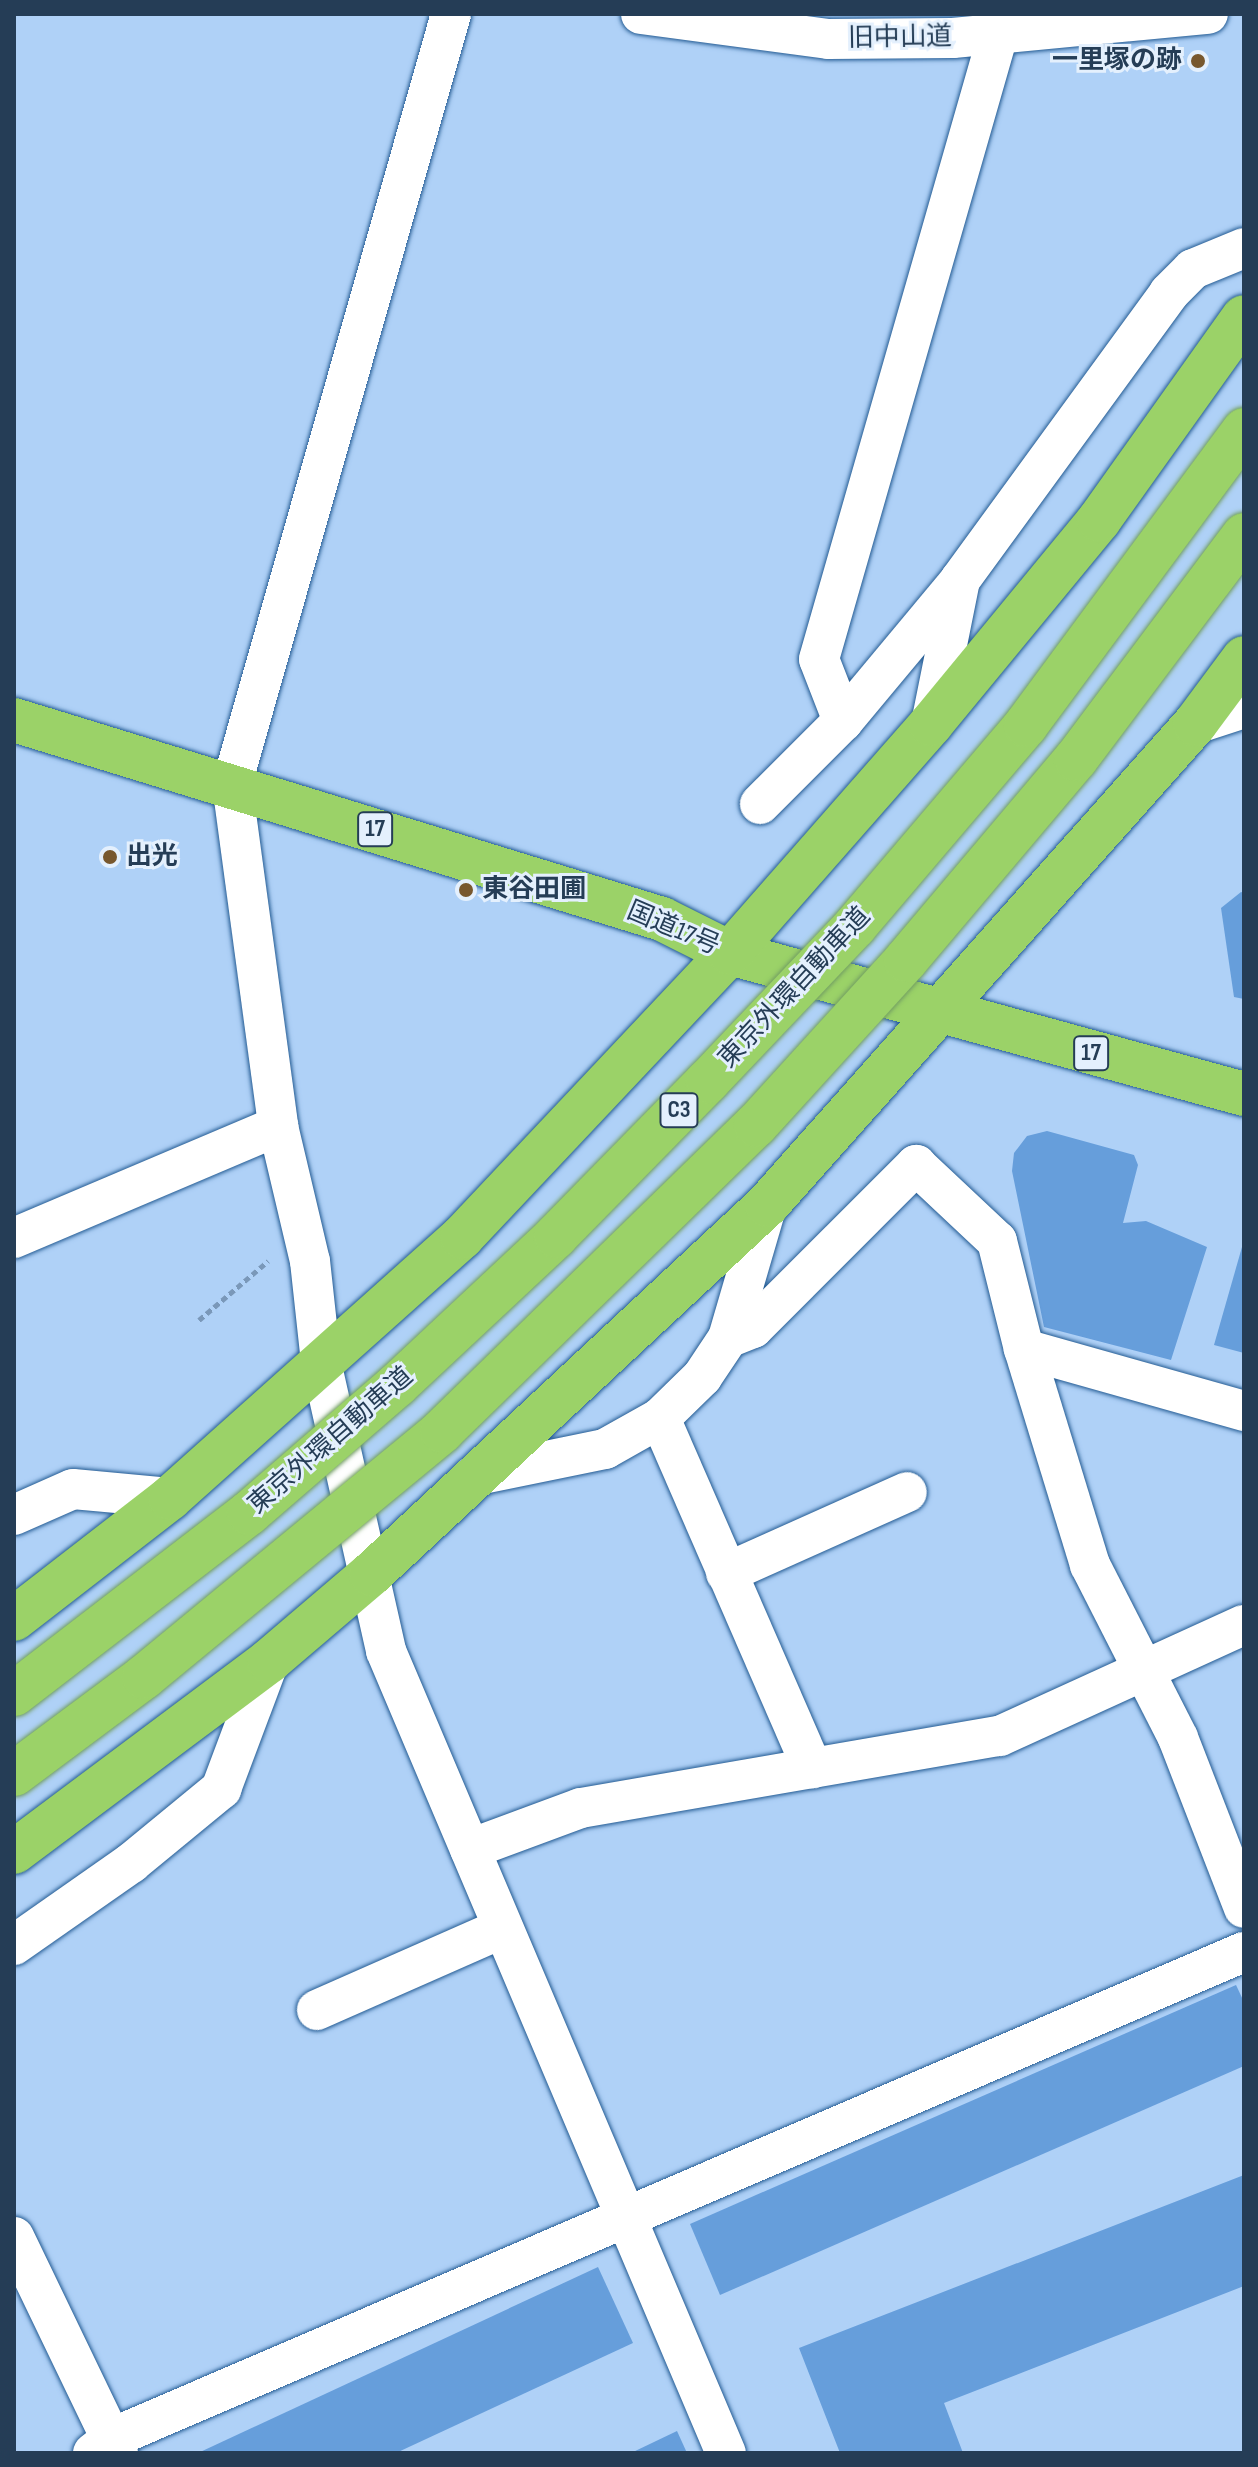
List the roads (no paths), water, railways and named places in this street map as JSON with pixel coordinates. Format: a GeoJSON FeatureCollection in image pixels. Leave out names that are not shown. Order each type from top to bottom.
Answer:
{"type":"FeatureCollection","features":[{"type":"Feature","properties":{"kind":"highway"},"geometry":{"type":"LineString","coordinates":[[14,1619],[170,1498],[462,1237],[730,953],[931,724],[1099,520],[1244,317]]}},
{"type":"Feature","properties":{"kind":"highway","name":"東京外環自動車道"},"geometry":{"type":"LineString","coordinates":[[14,1694],[249,1513],[397,1385],[556,1236],[675,1114],[855,926],[1026,725],[1244,430]]}},
{"type":"Feature","properties":{"kind":"highway","name":"C3"},"geometry":{"type":"LineString","coordinates":[[14,1774],[239,1601],[442,1431],[756,1125],[906,960],[1076,759],[1244,535]]}},
{"type":"Feature","properties":{"kind":"highway"},"geometry":{"type":"LineString","coordinates":[[14,1852],[269,1661],[371,1574],[767,1205],[1195,724],[1244,658]]}},
{"type":"Feature","properties":{"kind":"highway","name":"国道17号"},"geometry":{"type":"LineString","coordinates":[[14,720],[232,784],[662,919],[730,953],[938,1013],[1244,1094]]}},
{"type":"Feature","properties":{"kind":"street"},"geometry":{"type":"LineString","coordinates":[[451,14],[232,784],[278,1126],[310,1261],[321,1362],[386,1651],[622,2216],[726,2453]]}},
{"type":"Feature","properties":{"kind":"street","name":"旧中山道"},"geometry":{"type":"LineString","coordinates":[[641,14],[828,39],[1001,24],[1208,14]]}},
{"type":"Feature","properties":{"kind":"street"},"geometry":{"type":"LineString","coordinates":[[843,721],[819,659],[1001,24]]}},
{"type":"Feature","properties":{"kind":"street"},"geometry":{"type":"LineString","coordinates":[[760,804],[843,721],[960,580],[1169,293],[1193,269],[1244,248]]}},
{"type":"Feature","properties":{"kind":"street"},"geometry":{"type":"LineString","coordinates":[[931,724],[960,580]]}},
{"type":"Feature","properties":{"kind":"street"},"geometry":{"type":"LineString","coordinates":[[1195,724],[1244,708]]}},
{"type":"Feature","properties":{"kind":"street"},"geometry":{"type":"LineString","coordinates":[[14,1238],[278,1126]]}},
{"type":"Feature","properties":{"kind":"street"},"geometry":{"type":"LineString","coordinates":[[728,1338],[753,1328],[916,1165],[997,1241],[1024,1349],[1090,1565],[1178,1738],[1244,1908]]}},
{"type":"Feature","properties":{"kind":"street"},"geometry":{"type":"LineString","coordinates":[[473,1476],[605,1449],[660,1418],[702,1377],[728,1338],[767,1205]]}},
{"type":"Feature","properties":{"kind":"street"},"geometry":{"type":"LineString","coordinates":[[1024,1349],[1244,1411]]}},
{"type":"Feature","properties":{"kind":"street"},"geometry":{"type":"LineString","coordinates":[[660,1418],[812,1768]]}},
{"type":"Feature","properties":{"kind":"street"},"geometry":{"type":"LineString","coordinates":[[14,1515],[73,1489],[170,1498]]}},
{"type":"Feature","properties":{"kind":"street"},"geometry":{"type":"LineString","coordinates":[[726,1573],[907,1492]]}},
{"type":"Feature","properties":{"kind":"street"},"geometry":{"type":"LineString","coordinates":[[470,1849],[581,1808],[1000,1736],[1244,1625]]}},
{"type":"Feature","properties":{"kind":"street"},"geometry":{"type":"LineString","coordinates":[[14,1945],[131,1863],[221,1789],[269,1661]]}},
{"type":"Feature","properties":{"kind":"street"},"geometry":{"type":"LineString","coordinates":[[317,2010],[503,1928]]}},
{"type":"Feature","properties":{"kind":"street"},"geometry":{"type":"LineString","coordinates":[[14,2237],[108,2448],[622,2216],[1244,1952]]}},
{"type":"Feature","properties":{"kind":"place","name":"一里塚の跡"},"geometry":{"type":"Point","coordinates":[1198,61]}},
{"type":"Feature","properties":{"kind":"place","name":"出光"},"geometry":{"type":"Point","coordinates":[110,857]}},
{"type":"Feature","properties":{"kind":"place","name":"東谷田圃"},"geometry":{"type":"Point","coordinates":[466,890]}}]}
